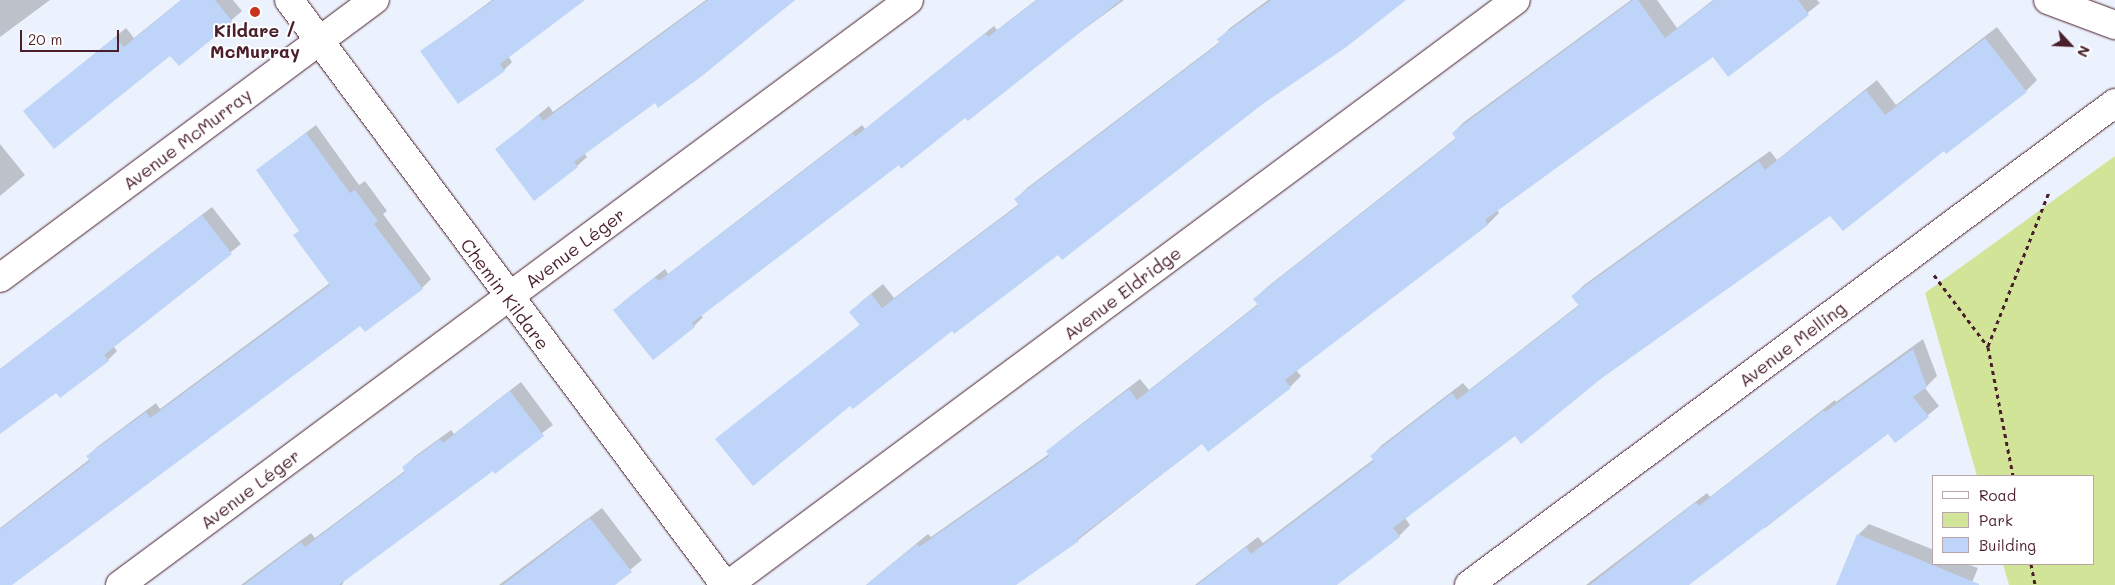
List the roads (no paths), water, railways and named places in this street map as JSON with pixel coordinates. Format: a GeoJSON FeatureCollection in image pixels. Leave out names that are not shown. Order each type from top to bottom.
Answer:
{"type":"FeatureCollection","features":[{"type":"Feature","properties":{"kind":"street","name":"Chemin Kildare"},"geometry":{"type":"LineString","coordinates":[[289,0],[508,298],[727,585]]}},
{"type":"Feature","properties":{"kind":"street","name":"Avenue McMurray"},"geometry":{"type":"LineString","coordinates":[[0,278],[375,0]]}},
{"type":"Feature","properties":{"kind":"street","name":"Avenue Léger"},"geometry":{"type":"LineString","coordinates":[[120,585],[909,0]]}},
{"type":"Feature","properties":{"kind":"street","name":"Avenue Eldridge"},"geometry":{"type":"LineString","coordinates":[[727,585],[1516,0]]}},
{"type":"Feature","properties":{"kind":"street"},"geometry":{"type":"LineString","coordinates":[[2048,0],[2115,25]]}},
{"type":"Feature","properties":{"kind":"street","name":"Avenue Melling"},"geometry":{"type":"LineString","coordinates":[[1469,585],[2115,103]]}},
{"type":"Feature","properties":{"kind":"place","name":"Kildare / McMurray"},"geometry":{"type":"Point","coordinates":[255,12]}}]}
